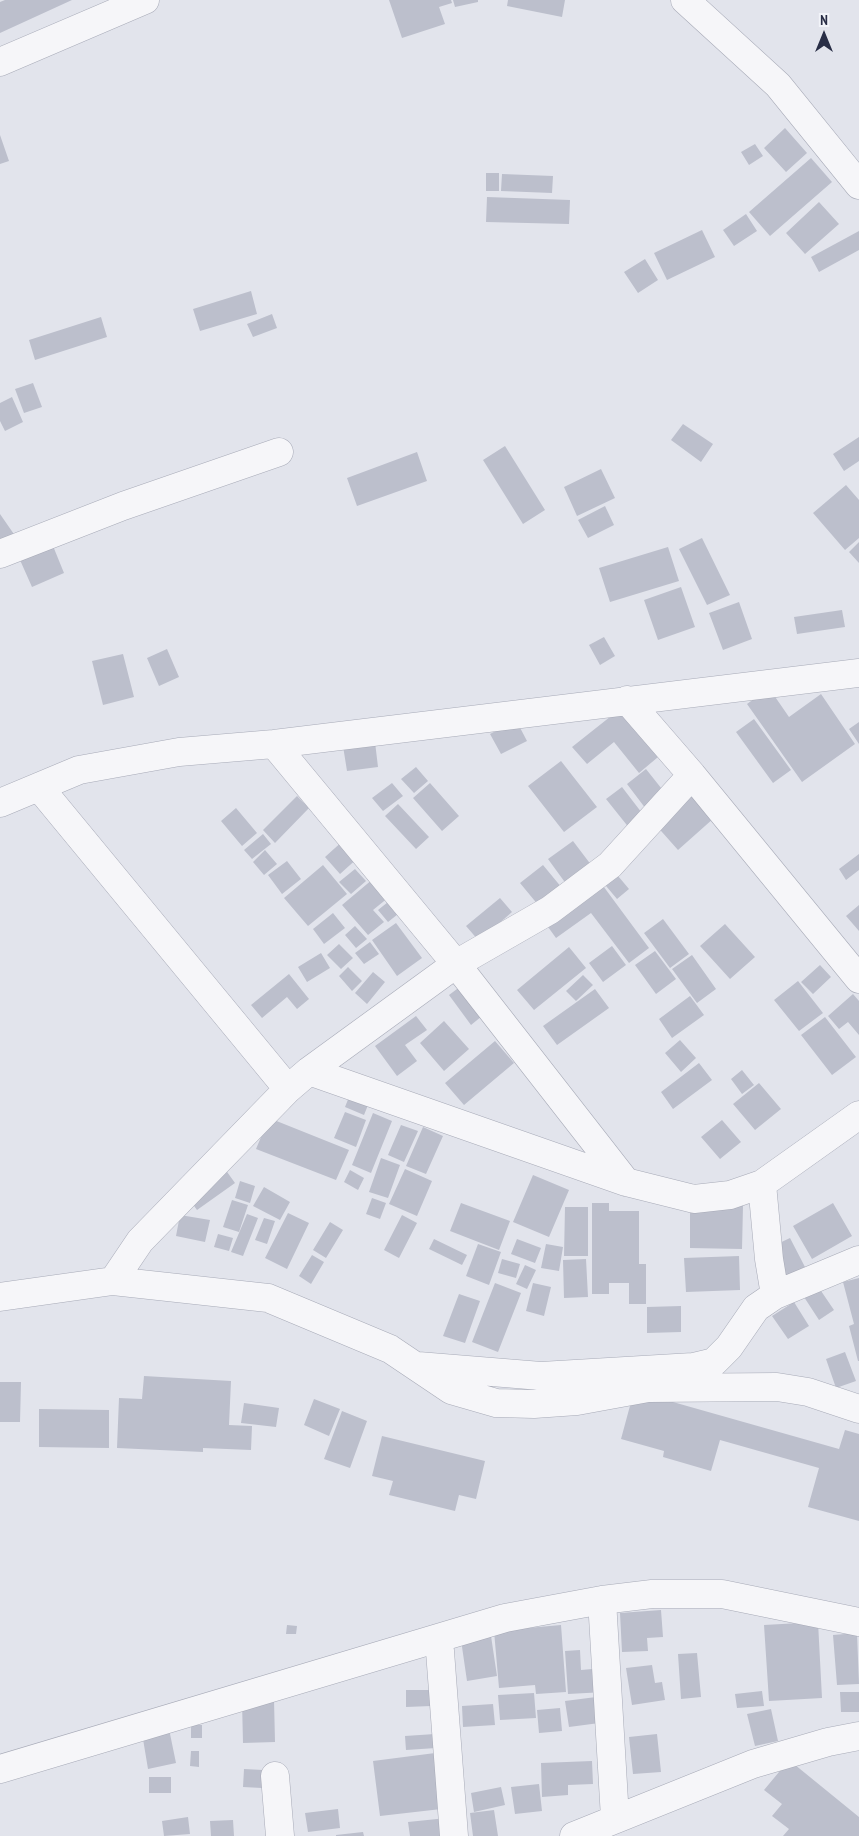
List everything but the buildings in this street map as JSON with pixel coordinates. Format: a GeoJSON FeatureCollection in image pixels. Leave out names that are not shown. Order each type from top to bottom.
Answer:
{"type":"FeatureCollection","features":[{"type":"Feature","properties":{"kind":"street"},"geometry":{"type":"LineString","coordinates":[[0,62],[145,0]]}},
{"type":"Feature","properties":{"kind":"street"},"geometry":{"type":"LineString","coordinates":[[685,0],[778,85],[859,185]]}},
{"type":"Feature","properties":{"kind":"street"},"geometry":{"type":"LineString","coordinates":[[0,554],[123,506],[279,452]]}},
{"type":"Feature","properties":{"kind":"street"},"geometry":{"type":"LineString","coordinates":[[0,802],[79,770],[170,754],[274,744],[859,672]]}},
{"type":"Feature","properties":{"kind":"street"},"geometry":{"type":"LineString","coordinates":[[627,700],[692,774],[859,979]]}},
{"type":"Feature","properties":{"kind":"street"},"geometry":{"type":"LineString","coordinates":[[274,744],[456,964],[626,1182]]}},
{"type":"Feature","properties":{"kind":"street"},"geometry":{"type":"LineString","coordinates":[[113,1281],[140,1241],[288,1089],[309,1070],[456,964],[550,910],[610,865],[692,774]]}},
{"type":"Feature","properties":{"kind":"street"},"geometry":{"type":"LineString","coordinates":[[40,787],[288,1089]]}},
{"type":"Feature","properties":{"kind":"street"},"geometry":{"type":"LineString","coordinates":[[309,1070],[626,1182],[694,1199],[730,1195],[762,1184],[859,1115]]}},
{"type":"Feature","properties":{"kind":"street"},"geometry":{"type":"LineString","coordinates":[[832,1135],[859,1138]]}},
{"type":"Feature","properties":{"kind":"street"},"geometry":{"type":"LineString","coordinates":[[762,1184],[769,1259],[775,1295]]}},
{"type":"Feature","properties":{"kind":"street"},"geometry":{"type":"LineString","coordinates":[[418,1366],[541,1376],[693,1367],[714,1362],[729,1347],[756,1308],[775,1295],[859,1260]]}},
{"type":"Feature","properties":{"kind":"street"},"geometry":{"type":"LineString","coordinates":[[0,1297],[113,1281],[268,1298],[390,1349],[418,1366],[451,1390],[496,1403],[534,1404],[577,1401],[648,1388],[777,1387],[808,1392],[859,1409]]}},
{"type":"Feature","properties":{"kind":"street"},"geometry":{"type":"LineString","coordinates":[[0,1769],[504,1618],[602,1600],[652,1594],[722,1594],[859,1622]]}},
{"type":"Feature","properties":{"kind":"street"},"geometry":{"type":"LineString","coordinates":[[602,1600],[615,1818]]}},
{"type":"Feature","properties":{"kind":"street"},"geometry":{"type":"LineString","coordinates":[[438,1638],[454,1836]]}},
{"type":"Feature","properties":{"kind":"street"},"geometry":{"type":"LineString","coordinates":[[574,1836],[753,1764],[828,1742],[859,1736]]}},
{"type":"Feature","properties":{"kind":"street"},"geometry":{"type":"LineString","coordinates":[[275,1776],[280,1836]]}}]}
